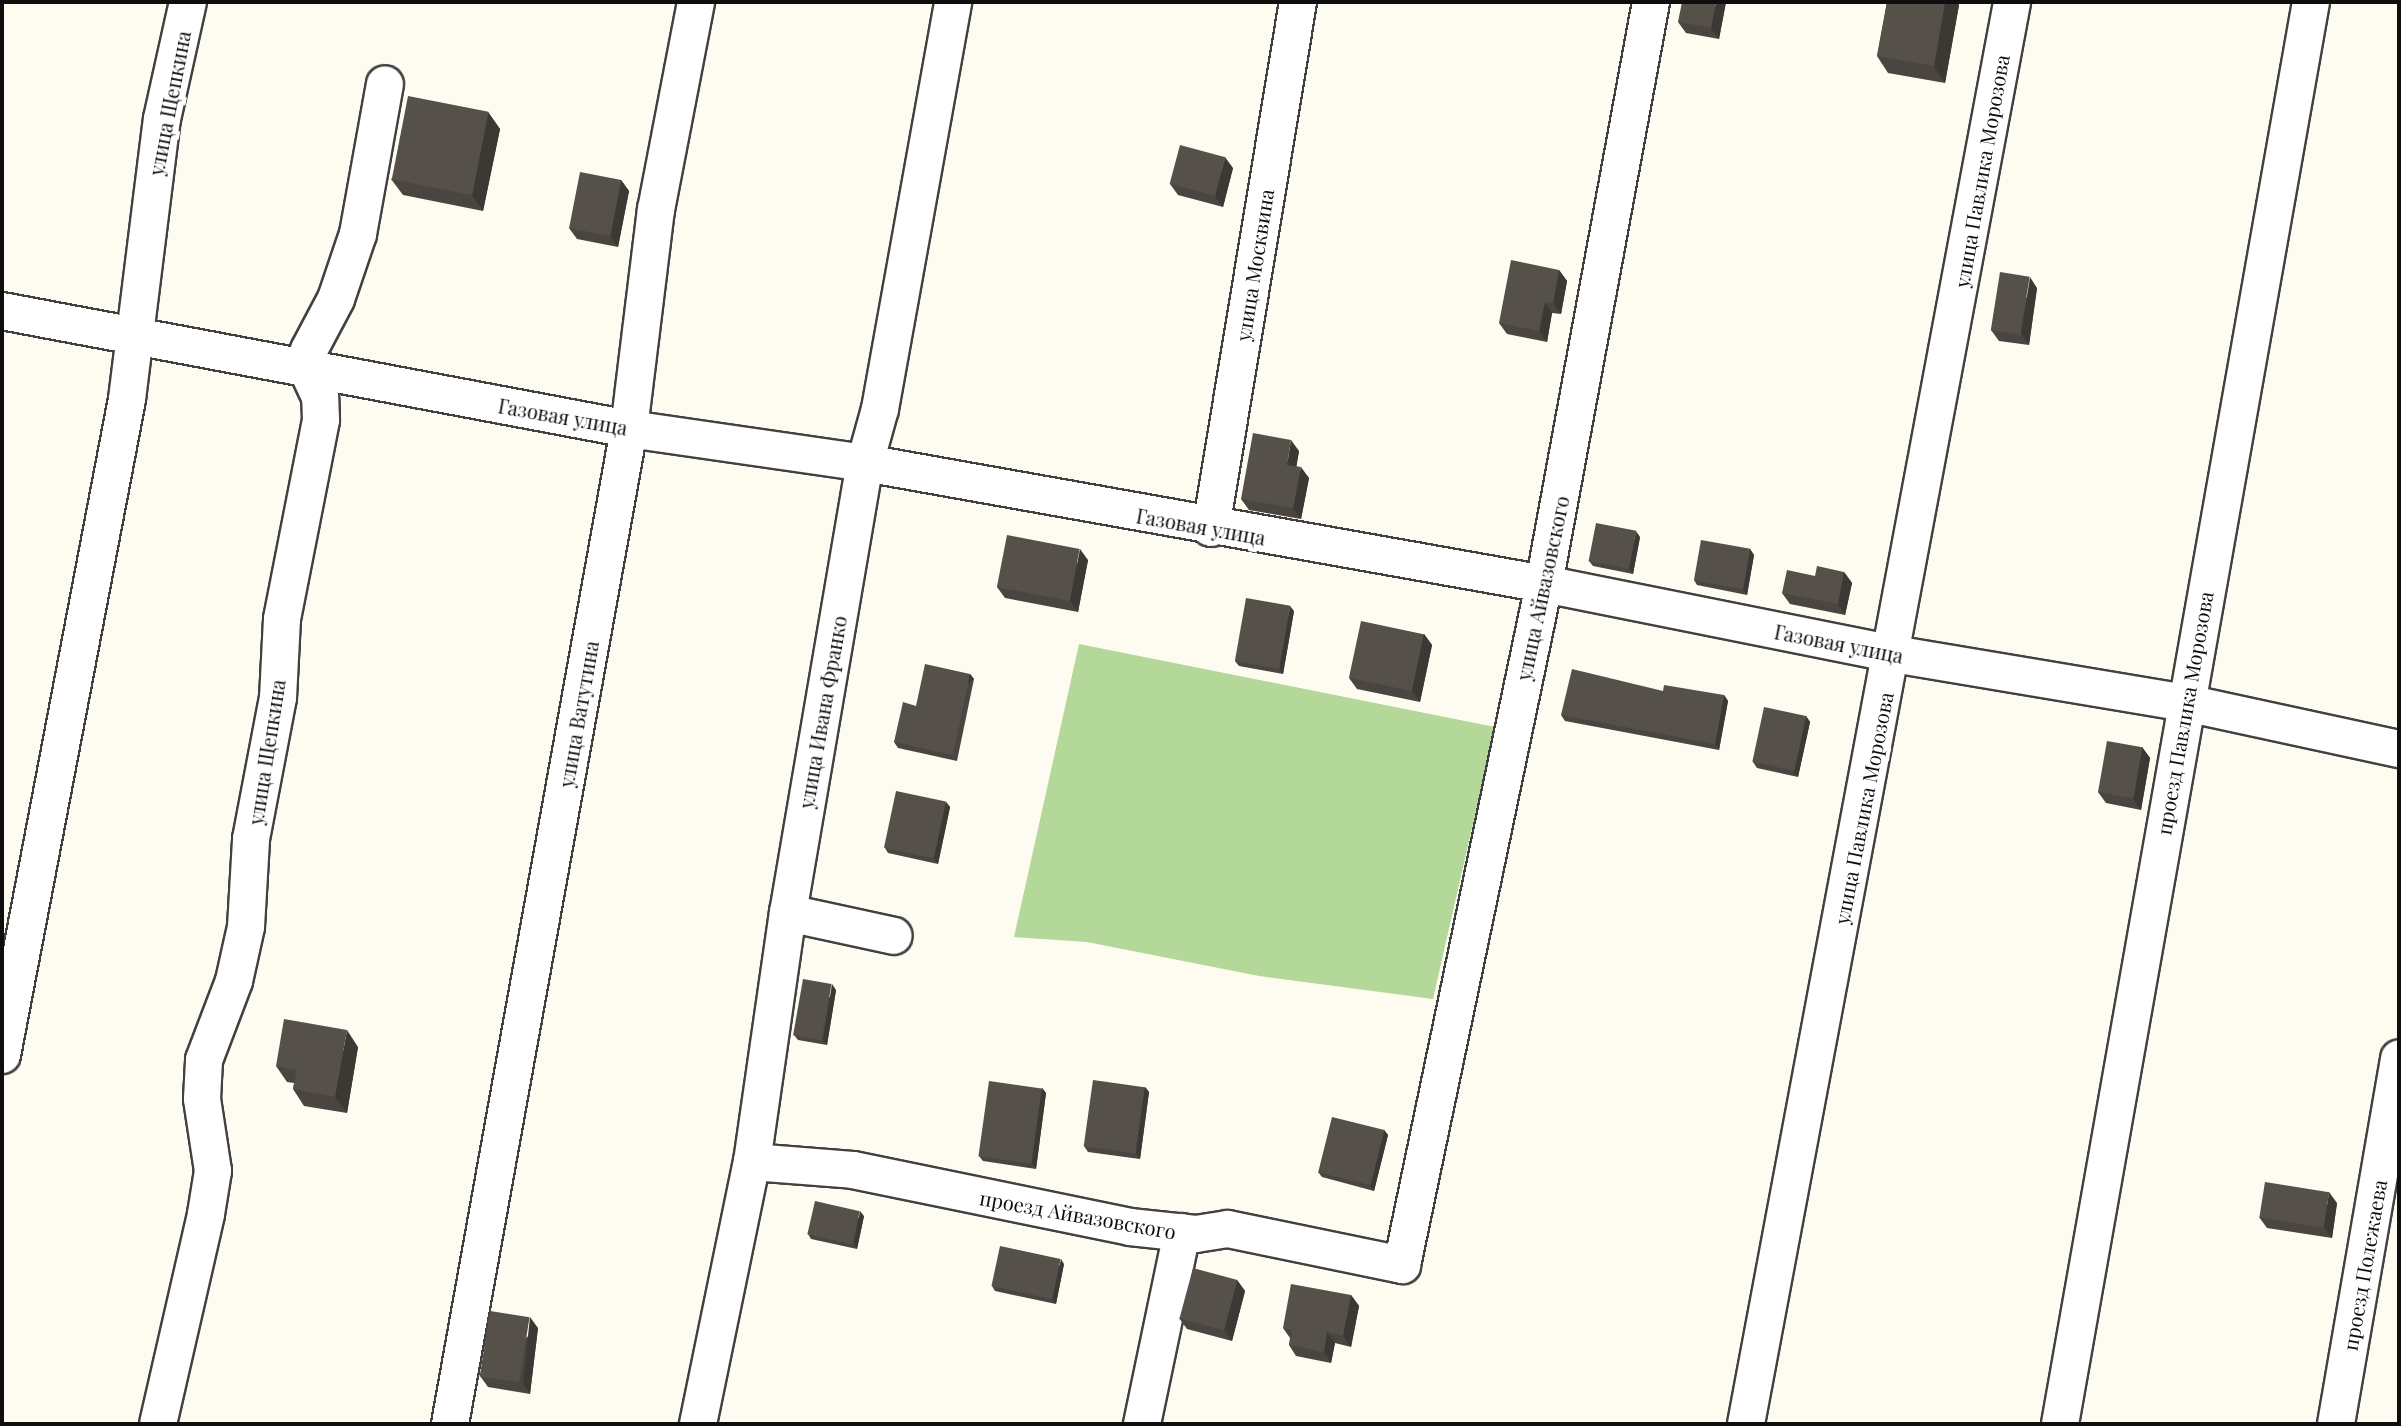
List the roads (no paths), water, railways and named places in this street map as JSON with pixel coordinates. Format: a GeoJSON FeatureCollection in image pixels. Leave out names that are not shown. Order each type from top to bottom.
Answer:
{"type":"FeatureCollection","features":[{"type":"Feature","properties":{"kind":"street","name":"улица Щепкина"},"geometry":{"type":"LineString","coordinates":[[2,1055],[127,399],[162,119],[188,2]]}},
{"type":"Feature","properties":{"kind":"street","name":"улица Ватутина"},"geometry":{"type":"LineString","coordinates":[[450,1424],[629,429],[656,210],[696,2]]}},
{"type":"Feature","properties":{"kind":"street","name":"улица Ивана Франко"},"geometry":{"type":"LineString","coordinates":[[698,1424],[752,1162],[788,913],[865,463],[880,409],[953,2]]}},
{"type":"Feature","properties":{"kind":"street","name":"улица Москвина"},"geometry":{"type":"LineString","coordinates":[[1211,528],[1298,2]]}},
{"type":"Feature","properties":{"kind":"street","name":"улица Айвазовского"},"geometry":{"type":"LineString","coordinates":[[1402,1265],[1544,584],[1651,2]]}},
{"type":"Feature","properties":{"kind":"street","name":"улица Павлика Морозова"},"geometry":{"type":"LineString","coordinates":[[1746,1424],[1893,654],[2012,2]]}},
{"type":"Feature","properties":{"kind":"street","name":"проезд Павлика Морозова"},"geometry":{"type":"LineString","coordinates":[[2060,1424],[2311,2]]}},
{"type":"Feature","properties":{"kind":"street"},"geometry":{"type":"LineString","coordinates":[[307,369],[309,350],[336,299],[358,234],[385,84]]}},
{"type":"Feature","properties":{"kind":"street","name":"Газовая улица"},"geometry":{"type":"LineString","coordinates":[[2,311],[629,429],[865,463],[1211,528],[1544,584],[1893,654],[2186,703],[2399,749]]}},
{"type":"Feature","properties":{"kind":"street","name":"улица Щепкина"},"geometry":{"type":"LineString","coordinates":[[158,1424],[213,1171],[202,1099],[204,1060],[234,981],[246,927],[251,839],[278,698],[282,619],[321,420],[320,397],[307,369]]}},
{"type":"Feature","properties":{"kind":"street"},"geometry":{"type":"LineString","coordinates":[[788,913],[894,936]]}},
{"type":"Feature","properties":{"kind":"street","name":"проезд Полежаева"},"geometry":{"type":"LineString","coordinates":[[2336,1424],[2399,1058]]}},
{"type":"Feature","properties":{"kind":"street","name":"проезд Айвазовского"},"geometry":{"type":"LineString","coordinates":[[752,1162],[853,1170],[1130,1227],[1182,1232],[1228,1229],[1402,1265]]}},
{"type":"Feature","properties":{"kind":"street"},"geometry":{"type":"LineString","coordinates":[[1142,1424],[1182,1232]]}}]}
